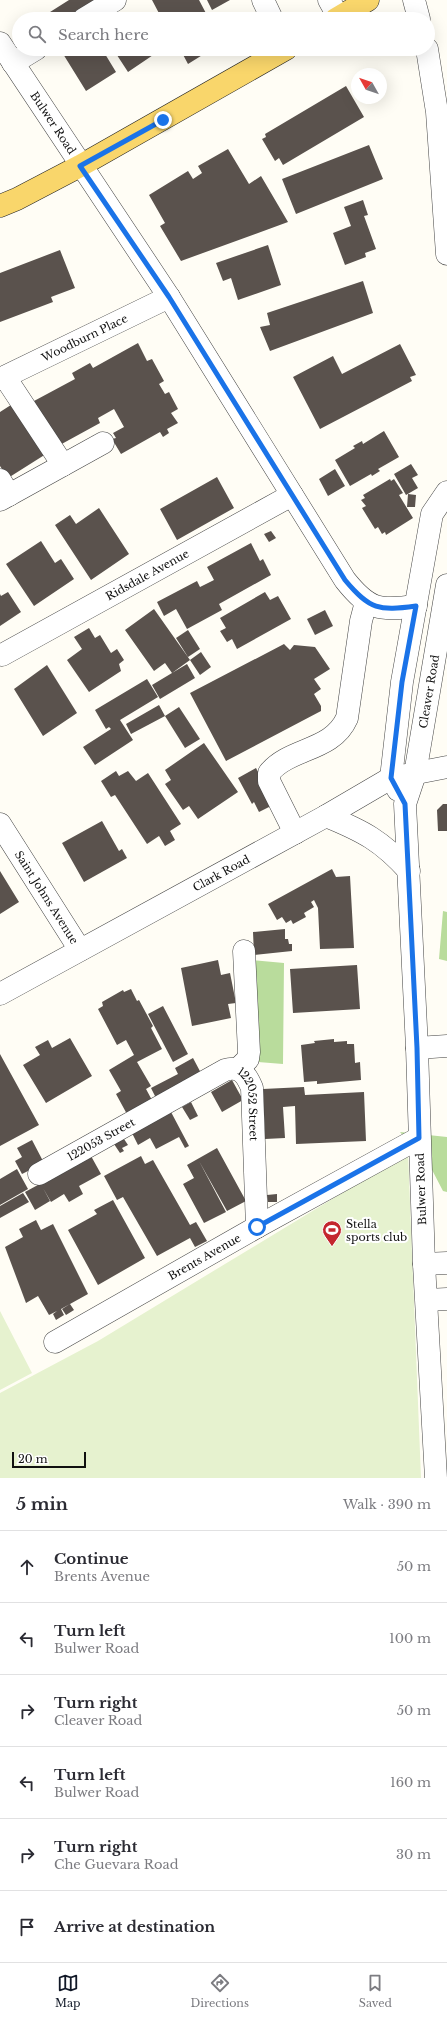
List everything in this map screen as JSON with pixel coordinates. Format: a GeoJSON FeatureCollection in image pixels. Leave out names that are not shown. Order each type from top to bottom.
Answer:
{"type":"FeatureCollection","features":[{"type":"Feature","properties":{"kind":"main road"},"geometry":{"type":"LineString","coordinates":[[335,12],[368,0]]}},
{"type":"Feature","properties":{"kind":"main road"},"geometry":{"type":"LineString","coordinates":[[0,206],[17,199],[80,166],[274,56]]}},
{"type":"Feature","properties":{"kind":"street"},"geometry":{"type":"LineString","coordinates":[[95,12],[115,0]]}},
{"type":"Feature","properties":{"kind":"street"},"geometry":{"type":"LineString","coordinates":[[263,0],[269,12]]}},
{"type":"Feature","properties":{"kind":"street"},"geometry":{"type":"LineString","coordinates":[[414,0],[417,12]]}},
{"type":"Feature","properties":{"kind":"street","name":"Bulwer Road"},"geometry":{"type":"LineString","coordinates":[[0,43],[80,166],[169,297],[345,580],[366,602],[379,608],[394,609],[416,606]]}},
{"type":"Feature","properties":{"kind":"street"},"geometry":{"type":"LineString","coordinates":[[13,63],[24,56]]}},
{"type":"Feature","properties":{"kind":"street"},"geometry":{"type":"LineString","coordinates":[[428,56],[437,112],[447,254]]}},
{"type":"Feature","properties":{"kind":"street","name":"Woodburn Place"},"geometry":{"type":"LineString","coordinates":[[2,378],[169,297]]}},
{"type":"Feature","properties":{"kind":"street"},"geometry":{"type":"LineString","coordinates":[[2,378],[63,465]]}},
{"type":"Feature","properties":{"kind":"street"},"geometry":{"type":"LineString","coordinates":[[3,492],[63,465],[103,443]]}},
{"type":"Feature","properties":{"kind":"street"},"geometry":{"type":"LineString","coordinates":[[391,778],[402,682],[432,514],[447,492]]}},
{"type":"Feature","properties":{"kind":"street","name":"Ridsdale Avenue"},"geometry":{"type":"LineString","coordinates":[[2,655],[292,495]]}},
{"type":"Feature","properties":{"kind":"street","name":"Cleaver Road"},"geometry":{"type":"LineString","coordinates":[[415,774],[447,585]]}},
{"type":"Feature","properties":{"kind":"street"},"geometry":{"type":"LineString","coordinates":[[295,833],[269,781],[268,773],[285,760],[333,736],[343,727],[347,718],[361,621],[366,602]]}},
{"type":"Feature","properties":{"kind":"street","name":"Clark Road"},"geometry":{"type":"LineString","coordinates":[[0,994],[326,816],[391,778],[447,767]]}},
{"type":"Feature","properties":{"kind":"street","name":"Bulwer Road"},"geometry":{"type":"LineString","coordinates":[[415,774],[405,804],[417,1048],[424,1264],[437,1300],[436,1478]]}},
{"type":"Feature","properties":{"kind":"street","name":"Bulwer Road"},"geometry":{"type":"LineString","coordinates":[[391,778],[405,804]]}},
{"type":"Feature","properties":{"kind":"street"},"geometry":{"type":"LineString","coordinates":[[326,816],[357,828],[372,837],[391,851],[409,871]]}},
{"type":"Feature","properties":{"kind":"street","name":"Saint Johns Avenue"},"geometry":{"type":"LineString","coordinates":[[0,824],[80,950]]}},
{"type":"Feature","properties":{"kind":"street"},"geometry":{"type":"LineString","coordinates":[[238,1069],[248,1059],[249,1052],[244,951]]}},
{"type":"Feature","properties":{"kind":"street"},"geometry":{"type":"LineString","coordinates":[[417,1048],[447,1046]]}},
{"type":"Feature","properties":{"kind":"street","name":"122052 Street"},"geometry":{"type":"LineString","coordinates":[[162,1105],[225,1070],[232,1068],[238,1069],[247,1077],[252,1088],[257,1227]]}},
{"type":"Feature","properties":{"kind":"street","name":"122053 Street"},"geometry":{"type":"LineString","coordinates":[[39,1174],[162,1105]]}},
{"type":"Feature","properties":{"kind":"street","name":"Brents Avenue"},"geometry":{"type":"LineString","coordinates":[[55,1342],[257,1227],[419,1138]]}},
{"type":"Feature","properties":{"kind":"street"},"geometry":{"type":"LineString","coordinates":[[424,1264],[447,1263]]}},
{"type":"Feature","properties":{"kind":"green space"},"geometry":{"type":"Polygon","coordinates":[[[443,911],[447,912],[447,961],[439,959],[443,911]]]}},
{"type":"Feature","properties":{"kind":"green space"},"geometry":{"type":"Polygon","coordinates":[[[252,960],[284,963],[283,1064],[258,1062],[252,960]]]}},
{"type":"Feature","properties":{"kind":"green space"},"geometry":{"type":"Polygon","coordinates":[[[400,1132],[447,1137],[447,1192],[443,1191],[430,1166],[400,1132]]]}},
{"type":"Feature","properties":{"kind":"green space","name":"Stella sports club"},"geometry":{"type":"Polygon","coordinates":[[[408,1153],[421,1478],[0,1478],[0,1393],[98,1341],[408,1153]]]}},
{"type":"Feature","properties":{"kind":"green space"},"geometry":{"type":"Polygon","coordinates":[[[0,1311],[32,1373],[0,1390],[0,1311]]]}},
{"type":"Feature","properties":{"kind":"building"},"geometry":{"type":"Polygon","coordinates":[[[69,0],[98,0],[79,12],[50,12],[69,0]]]}},
{"type":"Feature","properties":{"kind":"building"},"geometry":{"type":"Polygon","coordinates":[[[152,0],[199,0],[205,12],[158,12],[152,0]]]}},
{"type":"Feature","properties":{"kind":"building"},"geometry":{"type":"Polygon","coordinates":[[[207,0],[230,0],[212,10],[207,0]]]}},
{"type":"Feature","properties":{"kind":"building"},"geometry":{"type":"Polygon","coordinates":[[[64,56],[106,56],[116,72],[86,91],[64,56]]]}},
{"type":"Feature","properties":{"kind":"building"},"geometry":{"type":"Polygon","coordinates":[[[118,56],[152,56],[128,72],[118,56]]]}},
{"type":"Feature","properties":{"kind":"building"},"geometry":{"type":"Polygon","coordinates":[[[184,56],[201,56],[188,64],[184,56]]]}},
{"type":"Feature","properties":{"kind":"building"},"geometry":{"type":"Polygon","coordinates":[[[346,86],[351,95],[351,104],[356,104],[364,117],[283,165],[279,158],[275,161],[262,139],[266,137],[265,134],[346,86]]]}},
{"type":"Feature","properties":{"kind":"building"},"geometry":{"type":"Polygon","coordinates":[[[369,145],[383,179],[296,214],[282,179],[369,145]]]}},
{"type":"Feature","properties":{"kind":"building"},"geometry":{"type":"Polygon","coordinates":[[[228,149],[249,184],[261,176],[288,222],[181,261],[160,226],[165,223],[149,195],[188,171],[193,179],[202,173],[198,166],[228,149]]]}},
{"type":"Feature","properties":{"kind":"building"},"geometry":{"type":"Polygon","coordinates":[[[363,200],[368,215],[364,216],[376,249],[365,253],[366,257],[345,265],[333,233],[351,226],[344,207],[363,200]]]}},
{"type":"Feature","properties":{"kind":"building"},"geometry":{"type":"Polygon","coordinates":[[[268,245],[281,285],[238,300],[231,278],[223,281],[216,263],[268,245]]]}},
{"type":"Feature","properties":{"kind":"building"},"geometry":{"type":"Polygon","coordinates":[[[60,250],[75,288],[51,297],[53,302],[0,322],[0,273],[60,250]]]}},
{"type":"Feature","properties":{"kind":"building"},"geometry":{"type":"Polygon","coordinates":[[[363,281],[373,313],[270,351],[260,327],[270,325],[267,313],[363,281]]]}},
{"type":"Feature","properties":{"kind":"building"},"geometry":{"type":"Polygon","coordinates":[[[138,343],[147,361],[152,359],[164,381],[159,384],[165,394],[169,392],[178,409],[171,413],[178,423],[167,429],[169,433],[163,437],[160,432],[121,454],[112,439],[116,438],[113,433],[124,427],[114,409],[98,418],[100,423],[58,446],[34,401],[75,379],[72,373],[90,363],[93,368],[138,343]]]}},
{"type":"Feature","properties":{"kind":"building"},"geometry":{"type":"Polygon","coordinates":[[[400,344],[416,375],[410,377],[412,381],[320,429],[293,377],[333,356],[342,374],[400,344]]]}},
{"type":"Feature","properties":{"kind":"building"},"geometry":{"type":"Polygon","coordinates":[[[14,403],[46,454],[8,478],[0,466],[0,412],[14,403]]]}},
{"type":"Feature","properties":{"kind":"building"},"geometry":{"type":"Polygon","coordinates":[[[384,431],[399,457],[378,469],[380,471],[372,476],[371,474],[350,486],[335,460],[355,448],[353,446],[362,441],[363,444],[384,431]]]}},
{"type":"Feature","properties":{"kind":"building"},"geometry":{"type":"Polygon","coordinates":[[[411,464],[418,475],[412,478],[418,488],[406,495],[394,474],[411,464]]]}},
{"type":"Feature","properties":{"kind":"building"},"geometry":{"type":"Polygon","coordinates":[[[335,469],[345,486],[328,496],[319,479],[335,469]]]}},
{"type":"Feature","properties":{"kind":"building"},"geometry":{"type":"Polygon","coordinates":[[[217,477],[234,508],[177,540],[160,509],[217,477]]]}},
{"type":"Feature","properties":{"kind":"building"},"geometry":{"type":"Polygon","coordinates":[[[390,479],[391,481],[394,479],[403,493],[399,495],[413,518],[386,535],[385,532],[382,534],[378,527],[375,529],[362,508],[366,506],[361,500],[365,498],[363,495],[390,479]]]}},
{"type":"Feature","properties":{"kind":"building"},"geometry":{"type":"Polygon","coordinates":[[[408,494],[416,495],[415,507],[407,507],[408,494]]]}},
{"type":"Feature","properties":{"kind":"building"},"geometry":{"type":"Polygon","coordinates":[[[99,508],[129,554],[91,580],[55,525],[70,515],[76,524],[99,508]]]}},
{"type":"Feature","properties":{"kind":"building"},"geometry":{"type":"Polygon","coordinates":[[[271,531],[276,538],[269,542],[264,534],[271,531]]]}},
{"type":"Feature","properties":{"kind":"building"},"geometry":{"type":"Polygon","coordinates":[[[41,541],[55,563],[61,559],[74,579],[34,606],[6,564],[41,541]]]}},
{"type":"Feature","properties":{"kind":"building"},"geometry":{"type":"Polygon","coordinates":[[[251,543],[260,561],[263,559],[271,575],[219,604],[222,610],[187,629],[176,609],[164,616],[157,602],[197,581],[200,587],[214,580],[207,567],[251,543]]]}},
{"type":"Feature","properties":{"kind":"building"},"geometry":{"type":"Polygon","coordinates":[[[8,592],[21,612],[0,626],[0,594],[1,596],[8,592]]]}},
{"type":"Feature","properties":{"kind":"building"},"geometry":{"type":"Polygon","coordinates":[[[265,592],[270,600],[278,596],[291,619],[237,649],[232,639],[227,642],[220,631],[226,628],[220,618],[265,592]]]}},
{"type":"Feature","properties":{"kind":"building"},"geometry":{"type":"Polygon","coordinates":[[[154,609],[190,660],[172,673],[165,663],[154,671],[125,630],[154,609]]]}},
{"type":"Feature","properties":{"kind":"building"},"geometry":{"type":"Polygon","coordinates":[[[325,610],[333,626],[315,635],[307,619],[325,610]]]}},
{"type":"Feature","properties":{"kind":"building"},"geometry":{"type":"Polygon","coordinates":[[[89,628],[95,638],[100,635],[111,653],[117,649],[124,660],[119,664],[121,671],[89,692],[67,660],[82,649],[74,637],[89,628]]]}},
{"type":"Feature","properties":{"kind":"building"},"geometry":{"type":"Polygon","coordinates":[[[188,630],[200,649],[188,657],[176,638],[188,630]]]}},
{"type":"Feature","properties":{"kind":"building"},"geometry":{"type":"Polygon","coordinates":[[[284,644],[290,650],[294,645],[315,647],[330,669],[314,679],[321,689],[314,694],[321,706],[321,711],[226,761],[190,693],[284,644]]]}},
{"type":"Feature","properties":{"kind":"building"},"geometry":{"type":"Polygon","coordinates":[[[201,652],[211,667],[200,675],[190,660],[201,652]]]}},
{"type":"Feature","properties":{"kind":"building"},"geometry":{"type":"Polygon","coordinates":[[[187,664],[195,678],[160,699],[152,685],[187,664]]]}},
{"type":"Feature","properties":{"kind":"building"},"geometry":{"type":"Polygon","coordinates":[[[47,665],[77,713],[43,736],[14,689],[47,665]]]}},
{"type":"Feature","properties":{"kind":"building"},"geometry":{"type":"Polygon","coordinates":[[[147,679],[158,697],[120,720],[133,740],[95,765],[83,747],[111,729],[109,727],[106,729],[95,710],[147,679]]]}},
{"type":"Feature","properties":{"kind":"building"},"geometry":{"type":"Polygon","coordinates":[[[159,705],[165,716],[131,734],[126,724],[159,705]]]}},
{"type":"Feature","properties":{"kind":"building"},"geometry":{"type":"Polygon","coordinates":[[[179,707],[200,739],[185,748],[165,716],[179,707]]]}},
{"type":"Feature","properties":{"kind":"building"},"geometry":{"type":"Polygon","coordinates":[[[204,743],[238,792],[198,819],[189,806],[183,810],[165,784],[171,780],[165,770],[204,743]]]}},
{"type":"Feature","properties":{"kind":"building"},"geometry":{"type":"Polygon","coordinates":[[[256,768],[275,804],[259,812],[254,802],[252,804],[238,778],[256,768]]]}},
{"type":"Feature","properties":{"kind":"building"},"geometry":{"type":"Polygon","coordinates":[[[116,771],[119,776],[128,771],[136,781],[148,773],[181,824],[170,831],[175,840],[165,846],[159,836],[147,844],[115,795],[111,797],[101,781],[116,771]]]}},
{"type":"Feature","properties":{"kind":"building"},"geometry":{"type":"Polygon","coordinates":[[[443,804],[447,804],[447,831],[438,831],[437,810],[443,804]]]}},
{"type":"Feature","properties":{"kind":"building"},"geometry":{"type":"Polygon","coordinates":[[[102,821],[119,851],[122,849],[127,858],[84,882],[62,843],[102,821]]]}},
{"type":"Feature","properties":{"kind":"building"},"geometry":{"type":"Polygon","coordinates":[[[332,869],[336,877],[350,876],[354,948],[320,949],[318,908],[314,900],[311,902],[314,907],[304,913],[306,917],[293,924],[291,920],[286,923],[282,917],[277,920],[268,904],[332,869]]]}},
{"type":"Feature","properties":{"kind":"building"},"geometry":{"type":"Polygon","coordinates":[[[0,871],[19,902],[0,914],[0,871]]]}},
{"type":"Feature","properties":{"kind":"building"},"geometry":{"type":"Polygon","coordinates":[[[285,929],[285,939],[288,939],[289,944],[292,944],[292,951],[254,955],[253,932],[285,929]]]}},
{"type":"Feature","properties":{"kind":"building"},"geometry":{"type":"Polygon","coordinates":[[[218,960],[221,975],[230,973],[236,1003],[228,1004],[231,1018],[192,1026],[181,968],[218,960]]]}},
{"type":"Feature","properties":{"kind":"building"},"geometry":{"type":"Polygon","coordinates":[[[357,965],[360,1009],[293,1013],[290,969],[357,965]]]}},
{"type":"Feature","properties":{"kind":"building"},"geometry":{"type":"Polygon","coordinates":[[[131,989],[137,1001],[139,1000],[153,1026],[151,1028],[162,1049],[137,1062],[151,1086],[146,1089],[153,1102],[128,1116],[116,1094],[121,1091],[109,1070],[134,1055],[126,1040],[117,1045],[98,1009],[103,1006],[102,1002],[123,990],[124,992],[131,989]]]}},
{"type":"Feature","properties":{"kind":"building"},"geometry":{"type":"Polygon","coordinates":[[[163,1006],[188,1054],[173,1062],[148,1014],[163,1006]]]}},
{"type":"Feature","properties":{"kind":"building"},"geometry":{"type":"Polygon","coordinates":[[[70,1038],[92,1076],[46,1103],[23,1065],[40,1055],[35,1047],[48,1040],[52,1048],[70,1038]]]}},
{"type":"Feature","properties":{"kind":"building"},"geometry":{"type":"Polygon","coordinates":[[[334,1039],[334,1042],[347,1041],[347,1044],[354,1044],[355,1063],[360,1062],[361,1080],[317,1084],[317,1081],[304,1082],[301,1045],[315,1043],[314,1041],[334,1039]]]}},
{"type":"Feature","properties":{"kind":"building"},"geometry":{"type":"Polygon","coordinates":[[[0,1054],[39,1125],[0,1146],[0,1054]]]}},
{"type":"Feature","properties":{"kind":"building"},"geometry":{"type":"Polygon","coordinates":[[[193,1058],[202,1075],[157,1100],[151,1088],[178,1074],[175,1068],[193,1058]]]}},
{"type":"Feature","properties":{"kind":"building"},"geometry":{"type":"Polygon","coordinates":[[[232,1080],[243,1100],[222,1112],[211,1092],[232,1080]]]}},
{"type":"Feature","properties":{"kind":"building"},"geometry":{"type":"Polygon","coordinates":[[[304,1087],[305,1095],[364,1092],[366,1141],[296,1144],[295,1106],[283,1107],[285,1138],[265,1139],[263,1089],[304,1087]]]}},
{"type":"Feature","properties":{"kind":"building"},"geometry":{"type":"Polygon","coordinates":[[[191,1102],[198,1116],[190,1120],[182,1107],[191,1102]]]}},
{"type":"Feature","properties":{"kind":"building"},"geometry":{"type":"Polygon","coordinates":[[[171,1112],[189,1146],[185,1148],[179,1137],[156,1149],[150,1138],[138,1145],[132,1133],[171,1112]]]}},
{"type":"Feature","properties":{"kind":"building"},"geometry":{"type":"Polygon","coordinates":[[[124,1139],[128,1145],[122,1148],[124,1151],[120,1153],[114,1144],[124,1139]]]}},
{"type":"Feature","properties":{"kind":"building"},"geometry":{"type":"Polygon","coordinates":[[[32,1140],[44,1163],[22,1174],[15,1161],[22,1157],[17,1148],[32,1140]]]}},
{"type":"Feature","properties":{"kind":"building"},"geometry":{"type":"Polygon","coordinates":[[[217,1148],[246,1201],[227,1211],[199,1161],[226,1212],[204,1223],[183,1184],[194,1178],[187,1165],[217,1148]]]}},
{"type":"Feature","properties":{"kind":"building"},"geometry":{"type":"Polygon","coordinates":[[[91,1156],[101,1174],[79,1186],[83,1194],[69,1202],[64,1194],[51,1202],[43,1188],[50,1201],[35,1210],[25,1192],[91,1156]]]}},
{"type":"Feature","properties":{"kind":"building"},"geometry":{"type":"Polygon","coordinates":[[[141,1156],[145,1164],[153,1160],[190,1225],[196,1222],[207,1241],[195,1247],[190,1238],[157,1256],[123,1197],[117,1200],[104,1176],[141,1156]]]}},
{"type":"Feature","properties":{"kind":"building"},"geometry":{"type":"Polygon","coordinates":[[[17,1169],[28,1189],[0,1205],[0,1179],[17,1169]]]}},
{"type":"Feature","properties":{"kind":"building"},"geometry":{"type":"Polygon","coordinates":[[[23,1193],[29,1202],[0,1218],[0,1206],[23,1193]]]}},
{"type":"Feature","properties":{"kind":"building"},"geometry":{"type":"Polygon","coordinates":[[[277,1194],[277,1202],[268,1202],[267,1195],[277,1194]]]}},
{"type":"Feature","properties":{"kind":"building"},"geometry":{"type":"Polygon","coordinates":[[[113,1200],[145,1258],[98,1285],[68,1230],[97,1214],[94,1210],[113,1200]]]}},
{"type":"Feature","properties":{"kind":"building"},"geometry":{"type":"Polygon","coordinates":[[[36,1220],[41,1230],[53,1224],[88,1294],[61,1309],[64,1315],[56,1320],[53,1314],[57,1311],[49,1315],[38,1296],[26,1303],[5,1247],[23,1237],[19,1229],[36,1220]]]}},
{"type":"Feature","properties":{"kind":"building"},"geometry":{"type":"Polygon","coordinates":[[[70,1304],[74,1310],[66,1315],[62,1309],[70,1304]]]}},
{"type":"Feature","properties":{"kind":"place","name":"Stella sports club"},"geometry":{"type":"Point","coordinates":[332,1247]}},
{"type":"Feature","properties":{"kind":"route"},"geometry":{"type":"LineString","coordinates":[[163,120],[80,166],[169,297],[345,580],[366,602],[379,608],[394,609],[416,606],[402,682],[391,778],[405,804],[417,1048],[419,1138],[257,1227]]}}]}
